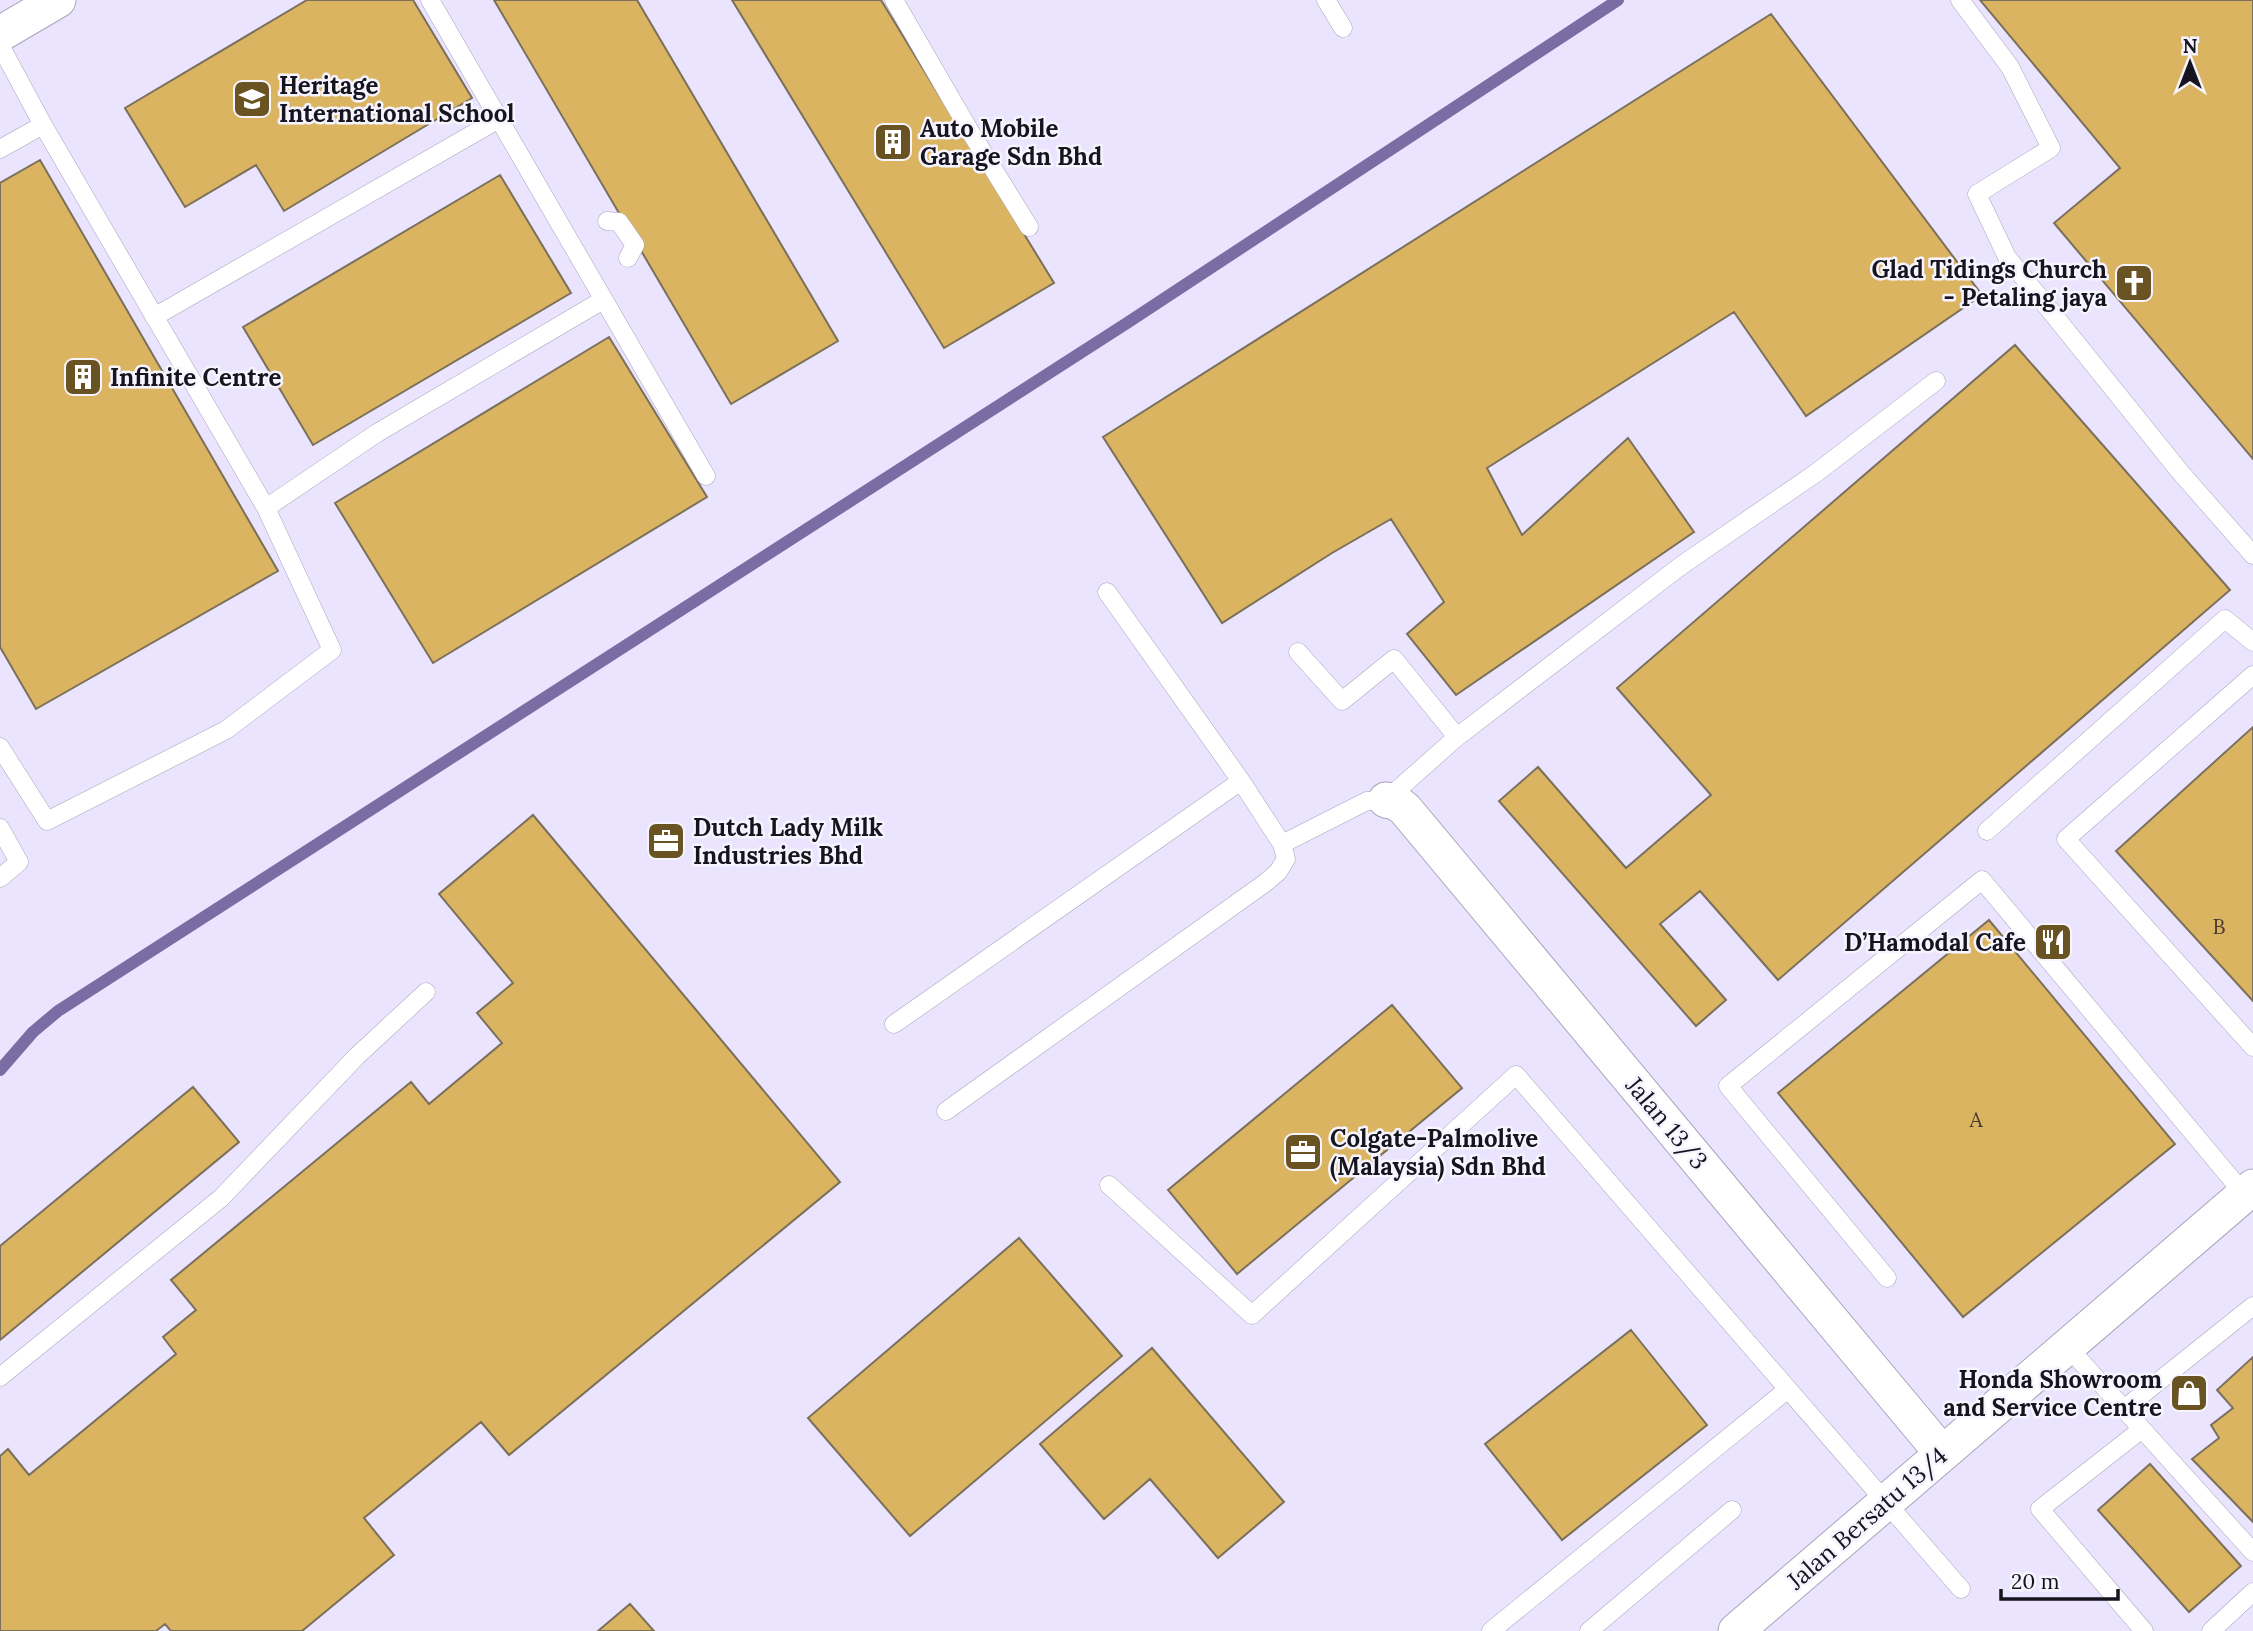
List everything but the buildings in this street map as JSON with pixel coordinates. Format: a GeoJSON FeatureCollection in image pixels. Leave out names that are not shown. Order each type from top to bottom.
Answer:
{"type":"FeatureCollection","features":[{"type":"Feature","properties":{"kind":"street"},"geometry":{"type":"LineString","coordinates":[[0,34],[51,2]]}},
{"type":"Feature","properties":{"kind":"street","name":"Jalan 13/3"},"geometry":{"type":"LineString","coordinates":[[1386,800],[1405,809],[1942,1453]]}},
{"type":"Feature","properties":{"kind":"street","name":"Jalan Bersatu 13/4"},"geometry":{"type":"LineString","coordinates":[[1736,1631],[2248,1190]]}},
{"type":"Feature","properties":{"kind":"lane"},"geometry":{"type":"LineString","coordinates":[[430,0],[706,476]]}},
{"type":"Feature","properties":{"kind":"lane"},"geometry":{"type":"LineString","coordinates":[[894,0],[971,134],[1029,227]]}},
{"type":"Feature","properties":{"kind":"lane"},"geometry":{"type":"LineString","coordinates":[[1326,0],[1343,28]]}},
{"type":"Feature","properties":{"kind":"lane"},"geometry":{"type":"LineString","coordinates":[[1960,0],[2010,67],[2050,148],[1977,194],[2007,257],[2181,474],[2253,555]]}},
{"type":"Feature","properties":{"kind":"lane"},"geometry":{"type":"LineString","coordinates":[[0,45],[43,125],[266,508],[332,650],[226,730],[47,821],[0,747]]}},
{"type":"Feature","properties":{"kind":"lane"},"geometry":{"type":"LineString","coordinates":[[154,317],[499,119]]}},
{"type":"Feature","properties":{"kind":"lane"},"geometry":{"type":"LineString","coordinates":[[0,149],[43,125]]}},
{"type":"Feature","properties":{"kind":"lane"},"geometry":{"type":"LineString","coordinates":[[607,221],[619,222],[635,245],[628,258]]}},
{"type":"Feature","properties":{"kind":"lane"},"geometry":{"type":"LineString","coordinates":[[266,508],[377,433],[603,300]]}},
{"type":"Feature","properties":{"kind":"lane"},"geometry":{"type":"LineString","coordinates":[[1282,844],[1367,801],[1386,800],[1457,737],[1682,565],[1816,474],[1936,381]]}},
{"type":"Feature","properties":{"kind":"lane"},"geometry":{"type":"LineString","coordinates":[[946,1111],[1265,883],[1284,865],[1286,852],[1282,844],[1241,781],[1107,592]]}},
{"type":"Feature","properties":{"kind":"lane"},"geometry":{"type":"LineString","coordinates":[[1987,831],[2225,619],[2253,642]]}},
{"type":"Feature","properties":{"kind":"lane"},"geometry":{"type":"LineString","coordinates":[[1298,652],[1342,701],[1394,659],[1457,737]]}},
{"type":"Feature","properties":{"kind":"lane"},"geometry":{"type":"LineString","coordinates":[[2253,675],[2066,839],[2253,1047]]}},
{"type":"Feature","properties":{"kind":"lane"},"geometry":{"type":"LineString","coordinates":[[894,1024],[1241,781]]}},
{"type":"Feature","properties":{"kind":"lane"},"geometry":{"type":"LineString","coordinates":[[0,828],[19,862],[0,878]]}},
{"type":"Feature","properties":{"kind":"lane"},"geometry":{"type":"LineString","coordinates":[[1887,1278],[1728,1086],[1982,880],[2248,1190]]}},
{"type":"Feature","properties":{"kind":"lane"},"geometry":{"type":"LineString","coordinates":[[0,1377],[220,1198],[357,1056],[426,992]]}},
{"type":"Feature","properties":{"kind":"lane"},"geometry":{"type":"LineString","coordinates":[[1109,1185],[1252,1315],[1516,1075],[1961,1589]]}},
{"type":"Feature","properties":{"kind":"lane"},"geometry":{"type":"LineString","coordinates":[[2124,1409],[2253,1306]]}},
{"type":"Feature","properties":{"kind":"lane"},"geometry":{"type":"LineString","coordinates":[[2067,1346],[2253,1552]]}},
{"type":"Feature","properties":{"kind":"lane"},"geometry":{"type":"LineString","coordinates":[[1491,1631],[1787,1389]]}},
{"type":"Feature","properties":{"kind":"lane"},"geometry":{"type":"LineString","coordinates":[[2142,1429],[2040,1509],[2144,1631]]}},
{"type":"Feature","properties":{"kind":"lane"},"geometry":{"type":"LineString","coordinates":[[1589,1631],[1732,1510]]}},
{"type":"Feature","properties":{"kind":"lane"},"geometry":{"type":"LineString","coordinates":[[2211,1631],[2253,1592]]}},
{"type":"Feature","properties":{"kind":"waterway"},"geometry":{"type":"LineString","coordinates":[[0,1070],[33,1032],[58,1011],[1127,323],[1618,0]]}},
{"type":"Feature","properties":{"kind":"place","name":"Heritage International School"},"geometry":{"type":"Point","coordinates":[252,99]}},
{"type":"Feature","properties":{"kind":"place","name":"Auto Mobile Garage Sdn Bhd"},"geometry":{"type":"Point","coordinates":[893,142]}},
{"type":"Feature","properties":{"kind":"place","name":"Glad Tidings Church - Petaling jaya"},"geometry":{"type":"Point","coordinates":[2134,283]}},
{"type":"Feature","properties":{"kind":"place","name":"Infinite Centre"},"geometry":{"type":"Point","coordinates":[83,377]}},
{"type":"Feature","properties":{"kind":"place","name":"Dutch Lady Milk Industries Bhd"},"geometry":{"type":"Point","coordinates":[666,841]}},
{"type":"Feature","properties":{"kind":"place","name":"D’Hamodal Cafe"},"geometry":{"type":"Point","coordinates":[2053,942]}},
{"type":"Feature","properties":{"kind":"place","name":"Colgate-Palmolive (Malaysia) Sdn Bhd"},"geometry":{"type":"Point","coordinates":[1303,1152]}},
{"type":"Feature","properties":{"kind":"place","name":"Honda Showroom and Service Centre"},"geometry":{"type":"Point","coordinates":[2189,1393]}}]}
